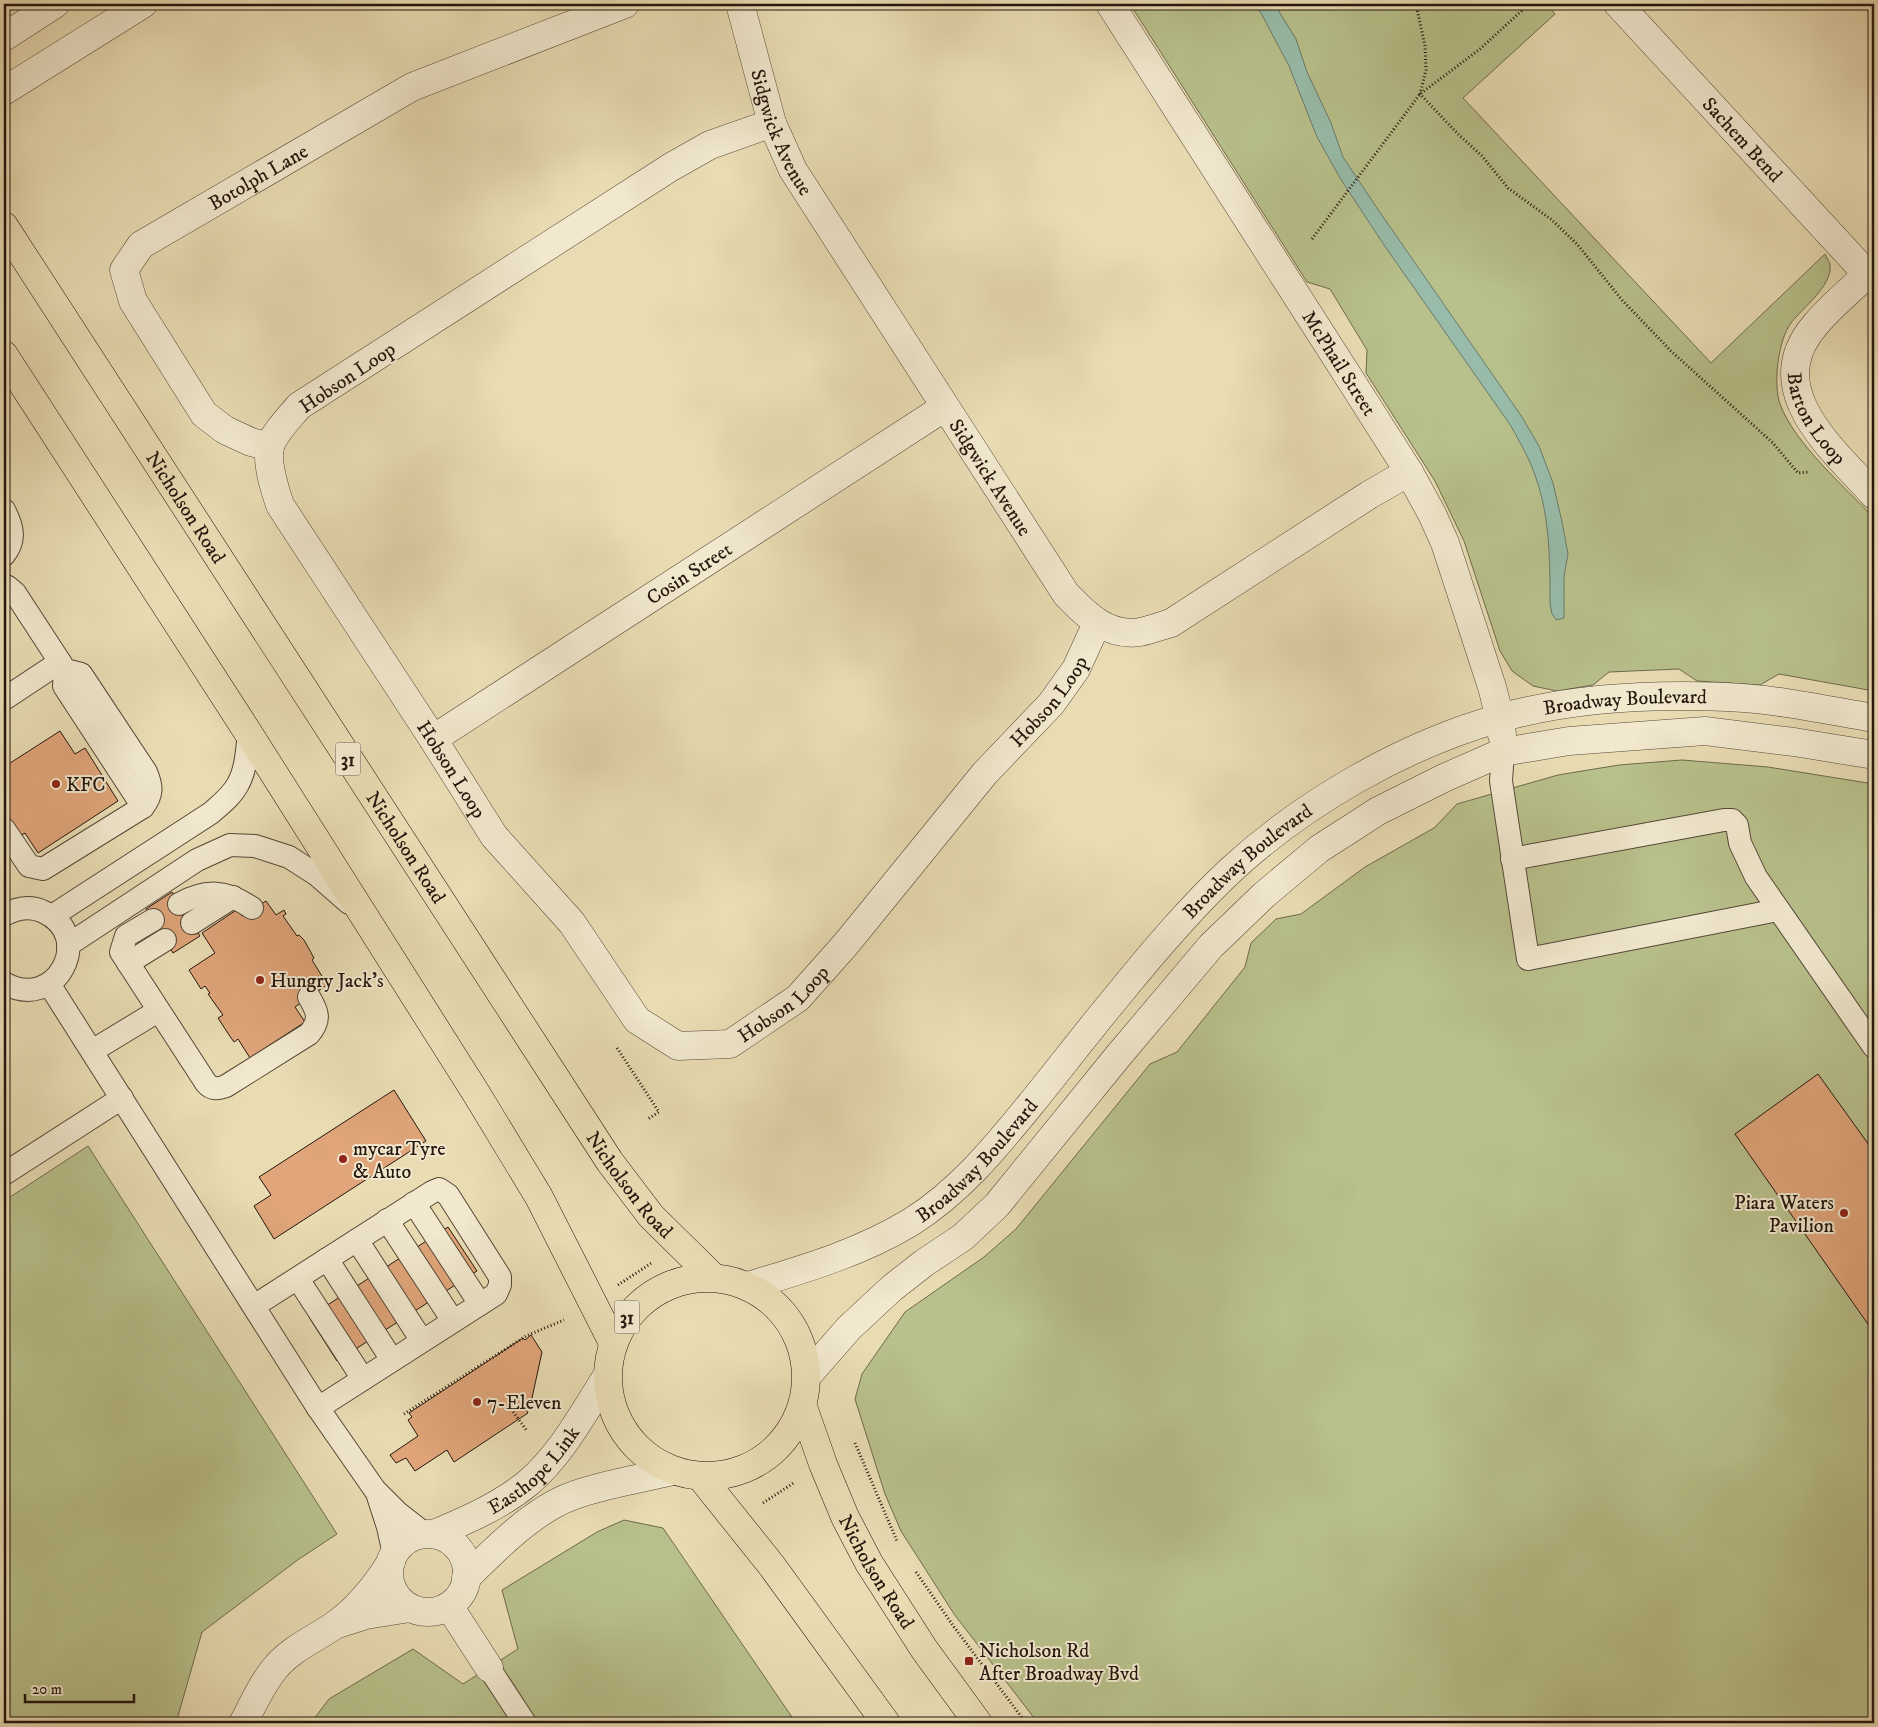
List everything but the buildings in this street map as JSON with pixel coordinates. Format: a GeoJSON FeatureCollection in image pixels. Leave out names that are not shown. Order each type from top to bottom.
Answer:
{"type":"FeatureCollection","features":[{"type":"Feature","properties":{"kind":"main road","name":"Nicholson Road"},"geometry":{"type":"LineString","coordinates":[[4,226],[610,1162],[651,1216],[713,1277]]}},
{"type":"Feature","properties":{"kind":"main road","name":"31"},"geometry":{"type":"LineString","coordinates":[[4,355],[249,734],[476,1093],[539,1197],[613,1343]]}},
{"type":"Feature","properties":{"kind":"main road","name":"Nicholson Road"},"geometry":{"type":"LineString","coordinates":[[713,1277],[748,1286],[769,1298],[789,1319],[803,1346],[807,1376],[803,1406],[788,1436],[763,1459],[733,1473],[700,1476],[673,1471],[649,1458],[629,1439],[612,1410],[607,1376],[613,1343],[628,1315],[652,1293],[681,1280],[713,1277]]}},
{"type":"Feature","properties":{"kind":"main road","name":"Nicholson Road"},"geometry":{"type":"LineString","coordinates":[[803,1406],[823,1464],[845,1517],[869,1563],[924,1649],[978,1723]]}},
{"type":"Feature","properties":{"kind":"main road"},"geometry":{"type":"LineString","coordinates":[[700,1476],[772,1566],[886,1723]]}},
{"type":"Feature","properties":{"kind":"street"},"geometry":{"type":"LineString","coordinates":[[4,36],[55,4]]}},
{"type":"Feature","properties":{"kind":"street"},"geometry":{"type":"LineString","coordinates":[[4,91],[143,4]]}},
{"type":"Feature","properties":{"kind":"street","name":"Botolph Lane"},"geometry":{"type":"LineString","coordinates":[[270,447],[251,442],[225,430],[204,414],[133,301],[124,270],[141,245],[412,87],[625,4]]}},
{"type":"Feature","properties":{"kind":"street","name":"Sidgwick Avenue"},"geometry":{"type":"LineString","coordinates":[[740,4],[772,123],[793,170],[1066,594],[1097,623],[1111,630],[1139,632],[1170,623],[1408,472]]}},
{"type":"Feature","properties":{"kind":"street","name":"McPhail Street"},"geometry":{"type":"LineString","coordinates":[[1110,4],[1408,472],[1432,514],[1445,543],[1492,687],[1500,718],[1504,752]]}},
{"type":"Feature","properties":{"kind":"street","name":"Sachem Bend"},"geometry":{"type":"LineString","coordinates":[[1618,4],[1871,271]]}},
{"type":"Feature","properties":{"kind":"street","name":"Hobson Loop"},"geometry":{"type":"LineString","coordinates":[[772,123],[710,145],[671,167],[299,406],[281,427],[270,447],[271,478],[280,505],[494,836],[572,924],[637,1020],[678,1046],[730,1044],[798,998],[846,944],[985,774],[1050,704],[1076,669],[1097,623]]}},
{"type":"Feature","properties":{"kind":"street","name":"Barton Loop"},"geometry":{"type":"LineString","coordinates":[[1871,271],[1816,324],[1802,344],[1795,367],[1794,381],[1798,397],[1808,419],[1874,495]]}},
{"type":"Feature","properties":{"kind":"street","name":"Cosin Street"},"geometry":{"type":"LineString","coordinates":[[433,739],[946,407]]}},
{"type":"Feature","properties":{"kind":"street","name":"Broadway Boulevard"},"geometry":{"type":"LineString","coordinates":[[748,1286],[836,1259],[872,1244],[913,1221],[950,1193],[992,1152],[1120,992],[1197,904],[1234,868],[1296,818],[1364,775],[1425,744],[1500,718],[1564,704],[1637,697],[1728,697],[1797,705],[1874,718]]}},
{"type":"Feature","properties":{"kind":"street","name":"Broadway Boulevard"},"geometry":{"type":"LineString","coordinates":[[807,1376],[849,1328],[892,1288],[924,1263],[963,1237],[997,1205],[1211,946],[1264,895],[1319,849],[1378,811],[1444,778],[1504,752],[1569,741],[1705,731],[1794,742],[1874,755]]}},
{"type":"Feature","properties":{"kind":"street","name":"Easthope Link"},"geometry":{"type":"LineString","coordinates":[[430,1534],[487,1510],[529,1482],[563,1444],[607,1376]]}},
{"type":"Feature","properties":{"kind":"street","name":"Easthope Link"},"geometry":{"type":"LineString","coordinates":[[466,1578],[497,1547],[555,1504],[571,1496],[595,1489],[673,1471]]}},
{"type":"Feature","properties":{"kind":"street"},"geometry":{"type":"LineString","coordinates":[[242,1723],[276,1667],[294,1652],[334,1626],[378,1582],[398,1548],[410,1538],[430,1534],[443,1536],[457,1546],[466,1561],[466,1578],[463,1590],[449,1606],[430,1612],[410,1608],[366,1615],[334,1626]]}},
{"type":"Feature","properties":{"kind":"street"},"geometry":{"type":"LineString","coordinates":[[392,1558],[389,1570],[392,1589],[402,1603],[410,1608]]}},
{"type":"Feature","properties":{"kind":"street"},"geometry":{"type":"LineString","coordinates":[[449,1606],[489,1668]]}},
{"type":"Feature","properties":{"kind":"lane"},"geometry":{"type":"LineString","coordinates":[[4,510],[12,535],[11,547],[4,555]]}},
{"type":"Feature","properties":{"kind":"lane"},"geometry":{"type":"LineString","coordinates":[[4,585],[15,593],[63,666],[81,674],[146,772],[151,784],[149,799],[143,806],[43,869],[29,866],[4,828]]}},
{"type":"Feature","properties":{"kind":"lane"},"geometry":{"type":"LineString","coordinates":[[4,699],[63,666]]}},
{"type":"Feature","properties":{"kind":"lane"},"geometry":{"type":"LineString","coordinates":[[52,916],[211,813],[225,801],[238,784],[245,760],[249,734]]}},
{"type":"Feature","properties":{"kind":"lane"},"geometry":{"type":"LineString","coordinates":[[1504,752],[1501,781],[1528,959],[1778,910]]}},
{"type":"Feature","properties":{"kind":"lane"},"geometry":{"type":"LineString","coordinates":[[1512,859],[1732,820],[1737,825],[1740,843],[1756,877],[1874,1047]]}},
{"type":"Feature","properties":{"kind":"lane"},"geometry":{"type":"LineString","coordinates":[[68,945],[197,860],[230,845],[255,846],[288,857],[317,874],[368,921]]}},
{"type":"Feature","properties":{"kind":"lane"},"geometry":{"type":"LineString","coordinates":[[179,904],[194,896],[215,893],[232,897],[252,908]]}},
{"type":"Feature","properties":{"kind":"lane"},"geometry":{"type":"LineString","coordinates":[[192,923],[232,897]]}},
{"type":"Feature","properties":{"kind":"lane"},"geometry":{"type":"LineString","coordinates":[[4,915],[22,908],[32,908],[52,916],[63,928],[68,945],[68,956],[64,968],[58,977],[48,984],[38,989],[26,990],[15,989],[4,983]]}},
{"type":"Feature","properties":{"kind":"lane"},"geometry":{"type":"LineString","coordinates":[[153,920],[126,936],[124,958],[206,1083],[212,1088],[219,1089],[226,1086],[308,1034],[314,1028],[317,1019],[316,1009],[309,997]]}},
{"type":"Feature","properties":{"kind":"lane"},"geometry":{"type":"LineString","coordinates":[[124,958],[165,940]]}},
{"type":"Feature","properties":{"kind":"lane"},"geometry":{"type":"LineString","coordinates":[[48,984],[318,1408],[378,1495],[390,1533],[392,1558]]}},
{"type":"Feature","properties":{"kind":"lane"},"geometry":{"type":"LineString","coordinates":[[92,1051],[158,1011]]}},
{"type":"Feature","properties":{"kind":"lane"},"geometry":{"type":"LineString","coordinates":[[4,1174],[122,1098]]}},
{"type":"Feature","properties":{"kind":"lane"},"geometry":{"type":"LineString","coordinates":[[254,1306],[432,1192],[439,1190],[448,1195],[500,1278],[500,1285],[496,1294],[318,1408]]}},
{"type":"Feature","properties":{"kind":"lane"},"geometry":{"type":"LineString","coordinates":[[414,1203],[480,1304]]}},
{"type":"Feature","properties":{"kind":"lane"},"geometry":{"type":"LineString","coordinates":[[387,1220],[453,1321]]}},
{"type":"Feature","properties":{"kind":"lane"},"geometry":{"type":"LineString","coordinates":[[357,1240],[422,1341]]}},
{"type":"Feature","properties":{"kind":"lane"},"geometry":{"type":"LineString","coordinates":[[327,1259],[392,1360]]}},
{"type":"Feature","properties":{"kind":"lane"},"geometry":{"type":"LineString","coordinates":[[298,1279],[363,1379]]}},
{"type":"Feature","properties":{"kind":"lane"},"geometry":{"type":"LineString","coordinates":[[378,1495],[430,1534]]}},
{"type":"Feature","properties":{"kind":"lane"},"geometry":{"type":"LineString","coordinates":[[489,1668],[525,1723]]}},
{"type":"Feature","properties":{"kind":"path"},"geometry":{"type":"LineString","coordinates":[[1416,4],[1425,46],[1426,70],[1420,94]]}},
{"type":"Feature","properties":{"kind":"path"},"geometry":{"type":"LineString","coordinates":[[1312,239],[1420,94],[1480,49],[1529,4]]}},
{"type":"Feature","properties":{"kind":"path"},"geometry":{"type":"LineString","coordinates":[[1420,94],[1482,156],[1508,188],[1552,220],[1577,244],[1622,300],[1671,351],[1773,443],[1798,473],[1809,472],[1815,468]]}},
{"type":"Feature","properties":{"kind":"path"},"geometry":{"type":"LineString","coordinates":[[618,1285],[656,1259]]}},
{"type":"Feature","properties":{"kind":"path"},"geometry":{"type":"LineString","coordinates":[[404,1414],[526,1336],[564,1320]]}},
{"type":"Feature","properties":{"kind":"path"},"geometry":{"type":"LineString","coordinates":[[511,1408],[527,1431]]}},
{"type":"Feature","properties":{"kind":"path"},"geometry":{"type":"LineString","coordinates":[[855,1443],[900,1547]]}},
{"type":"Feature","properties":{"kind":"path"},"geometry":{"type":"LineString","coordinates":[[762,1504],[800,1479]]}},
{"type":"Feature","properties":{"kind":"path"},"geometry":{"type":"LineString","coordinates":[[916,1571],[954,1627],[1026,1723]]}},
{"type":"Feature","properties":{"kind":"green space"},"geometry":{"type":"Polygon","coordinates":[[[1130,4],[1546,4],[1555,14],[1463,98],[1711,363],[1825,254],[1830,264],[1827,280],[1816,296],[1791,323],[1783,340],[1778,362],[1778,395],[1787,419],[1808,449],[1874,518],[1874,691],[1779,674],[1760,685],[1697,681],[1679,669],[1609,672],[1593,685],[1557,691],[1533,686],[1512,671],[1500,651],[1464,541],[1435,481],[1366,373],[1367,350],[1330,289],[1307,282],[1130,4]]]}},
{"type":"Feature","properties":{"kind":"green space"},"geometry":{"type":"Polygon","coordinates":[[[1682,760],[1768,767],[1874,784],[1874,1723],[1038,1723],[954,1614],[901,1531],[885,1494],[855,1399],[862,1374],[905,1312],[984,1257],[1016,1229],[1150,1064],[1177,1052],[1245,967],[1251,943],[1276,919],[1301,914],[1365,867],[1434,828],[1457,804],[1558,775],[1619,765],[1682,760]]]}},
{"type":"Feature","properties":{"kind":"green space"},"geometry":{"type":"Polygon","coordinates":[[[88,1146],[337,1534],[299,1559],[202,1632],[176,1723],[4,1723],[4,1201],[88,1146]]]}},
{"type":"Feature","properties":{"kind":"green space"},"geometry":{"type":"Polygon","coordinates":[[[624,1520],[663,1528],[796,1723],[311,1723],[329,1699],[413,1649],[463,1684],[518,1649],[502,1590],[597,1532],[624,1520]]]}},
{"type":"Feature","properties":{"kind":"shaded area"},"geometry":{"type":"Polygon","coordinates":[[[1253,4],[1275,5],[1296,39],[1307,72],[1331,123],[1343,157],[1522,417],[1539,446],[1553,483],[1568,554],[1564,576],[1564,618],[1556,620],[1552,614],[1547,524],[1541,493],[1525,451],[1511,426],[1384,245],[1340,178],[1317,137],[1289,66],[1261,13],[1253,4]]]}},
{"type":"Feature","properties":{"kind":"place","name":"KFC"},"geometry":{"type":"Point","coordinates":[56,784]}},
{"type":"Feature","properties":{"kind":"place","name":"Hungry Jack's"},"geometry":{"type":"Point","coordinates":[260,980]}},
{"type":"Feature","properties":{"kind":"place","name":"mycar Tyre & Auto"},"geometry":{"type":"Point","coordinates":[343,1159]}},
{"type":"Feature","properties":{"kind":"place","name":"Piara Waters Pavilion"},"geometry":{"type":"Point","coordinates":[1844,1213]}},
{"type":"Feature","properties":{"kind":"place","name":"7-Eleven"},"geometry":{"type":"Point","coordinates":[477,1402]}},
{"type":"Feature","properties":{"kind":"place","name":"Nicholson Rd After Broadway Bvd"},"geometry":{"type":"Point","coordinates":[969,1661]}}]}
